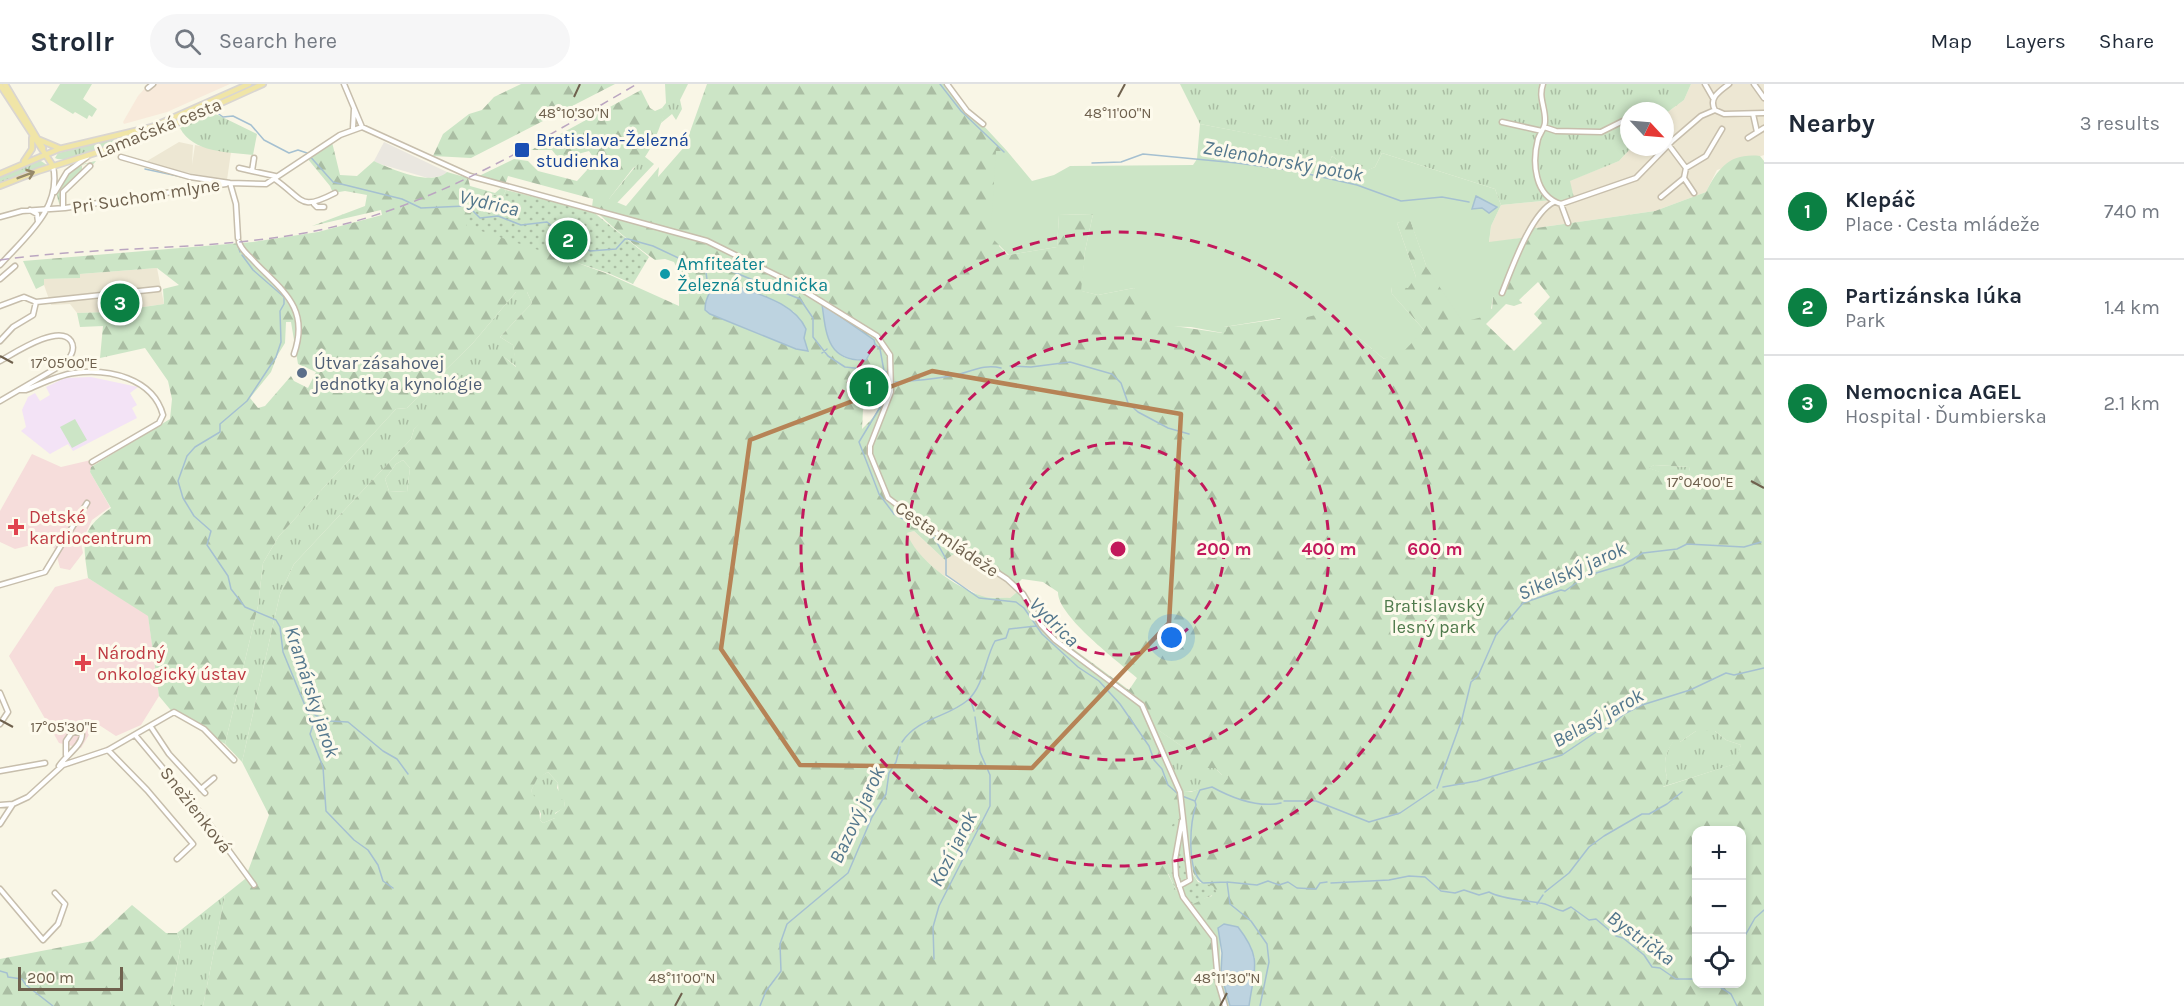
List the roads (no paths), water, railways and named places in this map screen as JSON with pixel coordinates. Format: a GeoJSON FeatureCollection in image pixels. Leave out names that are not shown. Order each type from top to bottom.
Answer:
{"type":"FeatureCollection","features":[{"type":"Feature","properties":{"kind":"main road"},"geometry":{"type":"LineString","coordinates":[[6,84],[34,136],[42,143],[59,148],[52,157],[53,166]]}},
{"type":"Feature","properties":{"kind":"main road","name":"Lamačská cesta"},"geometry":{"type":"LineString","coordinates":[[0,174],[59,148],[152,127],[249,84]]}},
{"type":"Feature","properties":{"kind":"main road","name":"Lamačská cesta"},"geometry":{"type":"LineString","coordinates":[[0,186],[53,166],[154,134],[263,84]]}},
{"type":"Feature","properties":{"kind":"main road"},"geometry":{"type":"LineString","coordinates":[[0,85],[53,166]]}},
{"type":"Feature","properties":{"kind":"main road"},"geometry":{"type":"LineString","coordinates":[[23,162],[32,149],[34,136]]}},
{"type":"Feature","properties":{"kind":"street"},"geometry":{"type":"LineString","coordinates":[[148,88],[153,84]]}},
{"type":"Feature","properties":{"kind":"street"},"geometry":{"type":"LineString","coordinates":[[344,84],[355,107],[356,120],[353,128]]}},
{"type":"Feature","properties":{"kind":"street"},"geometry":{"type":"LineString","coordinates":[[947,84],[967,111],[983,124]]}},
{"type":"Feature","properties":{"kind":"street"},"geometry":{"type":"LineString","coordinates":[[1543,84],[1540,94],[1545,118],[1537,149],[1537,181],[1555,202],[1561,204],[1636,178],[1657,156]]}},
{"type":"Feature","properties":{"kind":"street"},"geometry":{"type":"LineString","coordinates":[[1706,84],[1713,98],[1712,104],[1720,113],[1764,113]]}},
{"type":"Feature","properties":{"kind":"street"},"geometry":{"type":"LineString","coordinates":[[1713,98],[1729,84]]}},
{"type":"Feature","properties":{"kind":"street"},"geometry":{"type":"LineString","coordinates":[[1754,84],[1764,98]]}},
{"type":"Feature","properties":{"kind":"street"},"geometry":{"type":"LineString","coordinates":[[1674,139],[1701,116],[1715,110]]}},
{"type":"Feature","properties":{"kind":"street"},"geometry":{"type":"LineString","coordinates":[[1753,114],[1757,132]]}},
{"type":"Feature","properties":{"kind":"street"},"geometry":{"type":"LineString","coordinates":[[356,120],[362,127]]}},
{"type":"Feature","properties":{"kind":"street"},"geometry":{"type":"LineString","coordinates":[[1502,122],[1556,131],[1601,132],[1620,122]]}},
{"type":"Feature","properties":{"kind":"street"},"geometry":{"type":"LineString","coordinates":[[121,157],[170,173],[257,185],[276,180],[309,154],[353,128],[362,127]]}},
{"type":"Feature","properties":{"kind":"street","name":"Cesta mládeže"},"geometry":{"type":"LineString","coordinates":[[362,127],[460,172],[707,241],[788,281],[878,336],[890,355],[891,399],[870,446],[870,454],[888,498],[924,525],[1007,579],[1023,594],[1041,625],[1055,640],[1138,701],[1145,711],[1180,794],[1190,880],[1179,886]]}},
{"type":"Feature","properties":{"kind":"street"},"geometry":{"type":"LineString","coordinates":[[1686,168],[1707,156],[1722,129]]}},
{"type":"Feature","properties":{"kind":"street"},"geometry":{"type":"LineString","coordinates":[[1748,138],[1764,129]]}},
{"type":"Feature","properties":{"kind":"street"},"geometry":{"type":"LineString","coordinates":[[1661,197],[1684,178],[1686,168],[1674,152]]}},
{"type":"Feature","properties":{"kind":"street"},"geometry":{"type":"LineString","coordinates":[[0,265],[38,223],[67,172],[87,157]]}},
{"type":"Feature","properties":{"kind":"street"},"geometry":{"type":"LineString","coordinates":[[252,171],[254,158]]}},
{"type":"Feature","properties":{"kind":"street"},"geometry":{"type":"LineString","coordinates":[[53,166],[54,196]]}},
{"type":"Feature","properties":{"kind":"street"},"geometry":{"type":"LineString","coordinates":[[63,209],[63,192],[90,166]]}},
{"type":"Feature","properties":{"kind":"street"},"geometry":{"type":"LineString","coordinates":[[239,168],[274,176],[300,199],[317,207],[324,207]]}},
{"type":"Feature","properties":{"kind":"street"},"geometry":{"type":"LineString","coordinates":[[1684,178],[1694,193]]}},
{"type":"Feature","properties":{"kind":"street"},"geometry":{"type":"LineString","coordinates":[[230,183],[236,204],[239,240],[257,266],[285,292],[293,305],[300,333],[294,354]]}},
{"type":"Feature","properties":{"kind":"street","name":"Pri Suchom mlyne"},"geometry":{"type":"LineString","coordinates":[[0,217],[29,210],[63,209],[230,183]]}},
{"type":"Feature","properties":{"kind":"street"},"geometry":{"type":"LineString","coordinates":[[314,204],[335,194]]}},
{"type":"Feature","properties":{"kind":"street","name":"Pri Suchom mlyne"},"geometry":{"type":"LineString","coordinates":[[54,196],[55,203],[63,209]]}},
{"type":"Feature","properties":{"kind":"street"},"geometry":{"type":"LineString","coordinates":[[1502,292],[1536,220],[1544,209],[1555,202]]}},
{"type":"Feature","properties":{"kind":"street"},"geometry":{"type":"LineString","coordinates":[[1561,204],[1568,223]]}},
{"type":"Feature","properties":{"kind":"street"},"geometry":{"type":"LineString","coordinates":[[29,210],[37,214],[38,223]]}},
{"type":"Feature","properties":{"kind":"street"},"geometry":{"type":"LineString","coordinates":[[0,279],[15,266]]}},
{"type":"Feature","properties":{"kind":"street"},"geometry":{"type":"LineString","coordinates":[[0,306],[24,297],[36,302],[158,289]]}},
{"type":"Feature","properties":{"kind":"street"},"geometry":{"type":"LineString","coordinates":[[0,341],[13,327],[33,315],[36,302]]}},
{"type":"Feature","properties":{"kind":"street"},"geometry":{"type":"LineString","coordinates":[[0,361],[49,336],[57,335],[71,341],[71,356],[65,363],[0,402]]}},
{"type":"Feature","properties":{"kind":"street"},"geometry":{"type":"LineString","coordinates":[[19,390],[26,390],[75,373],[114,375],[141,384],[161,409],[163,415],[161,421],[92,462]]}},
{"type":"Feature","properties":{"kind":"street"},"geometry":{"type":"LineString","coordinates":[[0,585],[45,572],[87,503]]}},
{"type":"Feature","properties":{"kind":"street"},"geometry":{"type":"LineString","coordinates":[[0,693],[8,712],[0,724]]}},
{"type":"Feature","properties":{"kind":"street"},"geometry":{"type":"LineString","coordinates":[[57,769],[81,758],[108,750],[151,727],[168,714],[177,713],[204,729],[234,760]]}},
{"type":"Feature","properties":{"kind":"street"},"geometry":{"type":"LineString","coordinates":[[151,727],[169,754],[203,791],[214,778]]}},
{"type":"Feature","properties":{"kind":"street"},"geometry":{"type":"LineString","coordinates":[[0,805],[13,804],[41,788],[66,755],[78,745],[82,734],[73,731],[66,741],[66,755]]}},
{"type":"Feature","properties":{"kind":"street","name":"Snežienková"},"geometry":{"type":"LineString","coordinates":[[136,736],[204,816],[254,885]]}},
{"type":"Feature","properties":{"kind":"street"},"geometry":{"type":"LineString","coordinates":[[108,750],[147,790],[193,844],[177,859]]}},
{"type":"Feature","properties":{"kind":"street"},"geometry":{"type":"LineString","coordinates":[[0,771],[45,763]]}},
{"type":"Feature","properties":{"kind":"street"},"geometry":{"type":"LineString","coordinates":[[0,824],[13,804]]}},
{"type":"Feature","properties":{"kind":"street","name":"Cesta mládeže"},"geometry":{"type":"LineString","coordinates":[[1182,818],[1174,860],[1179,886],[1194,913],[1214,938],[1218,982],[1225,1006]]}},
{"type":"Feature","properties":{"kind":"street"},"geometry":{"type":"LineString","coordinates":[[0,889],[42,940],[58,924],[65,904],[55,893]]}},
{"type":"Feature","properties":{"kind":"water"},"geometry":{"type":"Polygon","coordinates":[[[1476,196],[1497,207],[1489,213],[1482,208],[1472,209],[1476,196]]]}},
{"type":"Feature","properties":{"kind":"water"},"geometry":{"type":"Polygon","coordinates":[[[725,281],[782,304],[792,311],[806,329],[804,338],[808,351],[796,349],[705,310],[710,292],[716,285],[725,281]]]}},
{"type":"Feature","properties":{"kind":"water"},"geometry":{"type":"Polygon","coordinates":[[[822,304],[874,340],[875,344],[866,360],[843,356],[836,351],[827,335],[822,304]]]}},
{"type":"Feature","properties":{"kind":"water"},"geometry":{"type":"Polygon","coordinates":[[[1224,924],[1238,927],[1254,956],[1255,965],[1249,1006],[1230,1006],[1221,974],[1222,953],[1218,928],[1224,924]]]}},
{"type":"Feature","properties":{"kind":"waterway","name":"Zelenohorský potok"},"geometry":{"type":"LineString","coordinates":[[940,84],[961,111],[1004,152]]}},
{"type":"Feature","properties":{"kind":"waterway","name":"Vydrica"},"geometry":{"type":"LineString","coordinates":[[216,112],[223,117],[233,116],[251,125],[264,140],[289,153],[298,150],[307,153],[333,182],[402,199],[421,208],[465,206],[480,218],[498,216],[521,225],[547,222],[565,237],[582,244],[590,251],[616,249],[625,239],[628,239],[653,246],[706,271],[721,267],[800,299],[813,318],[813,337],[828,356],[845,367],[872,370],[881,374],[884,380],[885,399],[859,442],[879,494],[894,514],[929,533],[935,539],[946,559],[946,575],[979,598],[1016,602],[1024,608],[1042,634],[1078,667],[1099,681],[1120,704],[1149,746],[1168,785],[1178,794]]}},
{"type":"Feature","properties":{"kind":"waterway","name":"Zelenohorský potok"},"geometry":{"type":"LineString","coordinates":[[1092,163],[1121,162],[1143,154],[1237,163],[1295,171],[1357,185],[1401,201],[1442,197],[1469,202]]}},
{"type":"Feature","properties":{"kind":"waterway","name":"Kramársky jarok"},"geometry":{"type":"LineString","coordinates":[[145,169],[187,178]]}},
{"type":"Feature","properties":{"kind":"waterway","name":"Kramársky jarok"},"geometry":{"type":"LineString","coordinates":[[229,188],[232,196]]}},
{"type":"Feature","properties":{"kind":"waterway","name":"Kramársky jarok"},"geometry":{"type":"LineString","coordinates":[[237,243],[240,252]]}},
{"type":"Feature","properties":{"kind":"waterway","name":"Kramársky jarok"},"geometry":{"type":"LineString","coordinates":[[242,255],[253,270],[284,297],[284,304],[280,311],[281,342],[276,357],[247,401],[220,424],[220,432],[195,447],[187,456],[178,481],[183,498],[194,516],[211,531],[207,545],[228,576],[231,589],[245,607],[276,620],[280,627],[283,652],[313,725],[310,734],[323,767],[326,811],[354,840],[368,850],[378,865],[383,881],[393,888]]}},
{"type":"Feature","properties":{"kind":"waterway"},"geometry":{"type":"LineString","coordinates":[[706,272],[707,280]]}},
{"type":"Feature","properties":{"kind":"waterway"},"geometry":{"type":"LineString","coordinates":[[875,344],[880,349],[884,371],[887,372]]}},
{"type":"Feature","properties":{"kind":"waterway","name":"Vydrica"},"geometry":{"type":"LineString","coordinates":[[822,353],[827,349]]}},
{"type":"Feature","properties":{"kind":"waterway"},"geometry":{"type":"LineString","coordinates":[[1010,366],[1031,367],[1070,362],[1112,374],[1121,383],[1128,403],[1138,412],[1168,428],[1189,434]]}},
{"type":"Feature","properties":{"kind":"waterway"},"geometry":{"type":"LineString","coordinates":[[895,382],[951,376],[988,367],[1001,368]]}},
{"type":"Feature","properties":{"kind":"waterway","name":"Sikelský jarok"},"geometry":{"type":"LineString","coordinates":[[1437,788],[1462,719],[1471,682],[1478,676],[1496,635],[1523,603],[1561,590],[1565,591],[1586,576],[1623,565],[1643,553],[1677,549],[1687,544],[1744,547],[1761,542]]}},
{"type":"Feature","properties":{"kind":"waterway","name":"Bazový jarok"},"geometry":{"type":"LineString","coordinates":[[902,742],[917,727],[968,700],[978,687],[995,641],[1006,638],[1009,629],[1036,626]]}},
{"type":"Feature","properties":{"kind":"waterway","name":"Belasý jarok"},"geometry":{"type":"LineString","coordinates":[[1443,787],[1477,781],[1562,755],[1599,730],[1608,728],[1624,714],[1642,705],[1690,690],[1726,673],[1734,675],[1764,668]]}},
{"type":"Feature","properties":{"kind":"waterway","name":"Kozí jarok"},"geometry":{"type":"LineString","coordinates":[[970,698],[974,711]]}},
{"type":"Feature","properties":{"kind":"waterway"},"geometry":{"type":"LineString","coordinates":[[307,708],[315,715],[330,721],[348,722],[383,751],[397,759],[408,774]]}},
{"type":"Feature","properties":{"kind":"waterway","name":"Kozí jarok"},"geometry":{"type":"LineString","coordinates":[[934,959],[933,927],[939,906],[990,806],[990,775],[980,752],[975,717]]}},
{"type":"Feature","properties":{"kind":"waterway","name":"Bazový jarok"},"geometry":{"type":"LineString","coordinates":[[760,1006],[766,991],[781,971],[780,944],[787,924],[848,873],[872,817],[886,794],[889,773],[896,762],[900,747]]}},
{"type":"Feature","properties":{"kind":"waterway","name":"Sikelský jarok"},"geometry":{"type":"LineString","coordinates":[[1195,801],[1200,790],[1212,787],[1245,801],[1263,804],[1281,803]]}},
{"type":"Feature","properties":{"kind":"waterway","name":"Sikelský jarok"},"geometry":{"type":"LineString","coordinates":[[1284,801],[1316,801],[1369,822],[1400,813],[1434,790]]}},
{"type":"Feature","properties":{"kind":"waterway"},"geometry":{"type":"LineString","coordinates":[[1545,892],[1569,873],[1589,847],[1604,836],[1642,814],[1649,814],[1667,804],[1682,792]]}},
{"type":"Feature","properties":{"kind":"waterway","name":"Vydrica"},"geometry":{"type":"LineString","coordinates":[[1182,796],[1195,801],[1196,805],[1191,846],[1194,868],[1198,877],[1203,883],[1227,882],[1230,904],[1251,921],[1267,944],[1269,962],[1260,1006]]}},
{"type":"Feature","properties":{"kind":"waterway","name":"Bystrička"},"geometry":{"type":"LineString","coordinates":[[1331,883],[1389,880],[1409,876],[1425,877],[1441,891],[1455,893],[1464,890],[1479,895],[1489,892],[1545,904],[1563,911],[1571,907],[1589,920],[1596,919],[1616,936],[1623,938],[1644,955],[1652,967],[1660,968],[1676,979],[1692,979]]}},
{"type":"Feature","properties":{"kind":"waterway","name":"Bystrička"},"geometry":{"type":"LineString","coordinates":[[1227,882],[1257,885],[1268,881],[1279,885],[1288,882],[1297,888],[1316,889],[1320,883],[1327,882]]}},
{"type":"Feature","properties":{"kind":"waterway","name":"Bystrička"},"geometry":{"type":"LineString","coordinates":[[1537,904],[1543,895]]}},
{"type":"Feature","properties":{"kind":"waterway"},"geometry":{"type":"LineString","coordinates":[[1746,934],[1755,918],[1764,910]]}},
{"type":"Feature","properties":{"kind":"waterway"},"geometry":{"type":"LineString","coordinates":[[0,971],[7,973],[8,977],[22,979],[26,985],[53,1006]]}},
{"type":"Feature","properties":{"kind":"waterway","name":"Bystrička"},"geometry":{"type":"LineString","coordinates":[[1721,988],[1731,994],[1737,1006]]}},
{"type":"Feature","properties":{"kind":"railway"},"geometry":{"type":"LineString","coordinates":[[0,260],[75,252],[224,243],[299,234],[345,224],[433,194],[474,175],[637,84]]}},
{"type":"Feature","properties":{"kind":"place","name":"Bratislava-Železná studienka"},"geometry":{"type":"Point","coordinates":[522,150]}},
{"type":"Feature","properties":{"kind":"place","name":"Partizánska lúka"},"geometry":{"type":"Point","coordinates":[568,240]}},
{"type":"Feature","properties":{"kind":"place","name":"Amfiteáter Železná studnička"},"geometry":{"type":"Point","coordinates":[665,274]}},
{"type":"Feature","properties":{"kind":"place","name":"Nemocnica AGEL"},"geometry":{"type":"Point","coordinates":[120,303]}},
{"type":"Feature","properties":{"kind":"place","name":"Útvar zásahovej jednotky a kynológie"},"geometry":{"type":"Point","coordinates":[302,373]}},
{"type":"Feature","properties":{"kind":"place","name":"Klepáč"},"geometry":{"type":"Point","coordinates":[869,387]}},
{"type":"Feature","properties":{"kind":"place","name":"Detské kardiocentrum"},"geometry":{"type":"Point","coordinates":[16,527]}},
{"type":"Feature","properties":{"kind":"place","name":"Národný onkologický ústav"},"geometry":{"type":"Point","coordinates":[83,663]}},
{"type":"Feature","properties":{"kind":"park label","name":"Bratislavský lesný park"},"geometry":{"type":"Point","coordinates":[1434,616]}}]}
